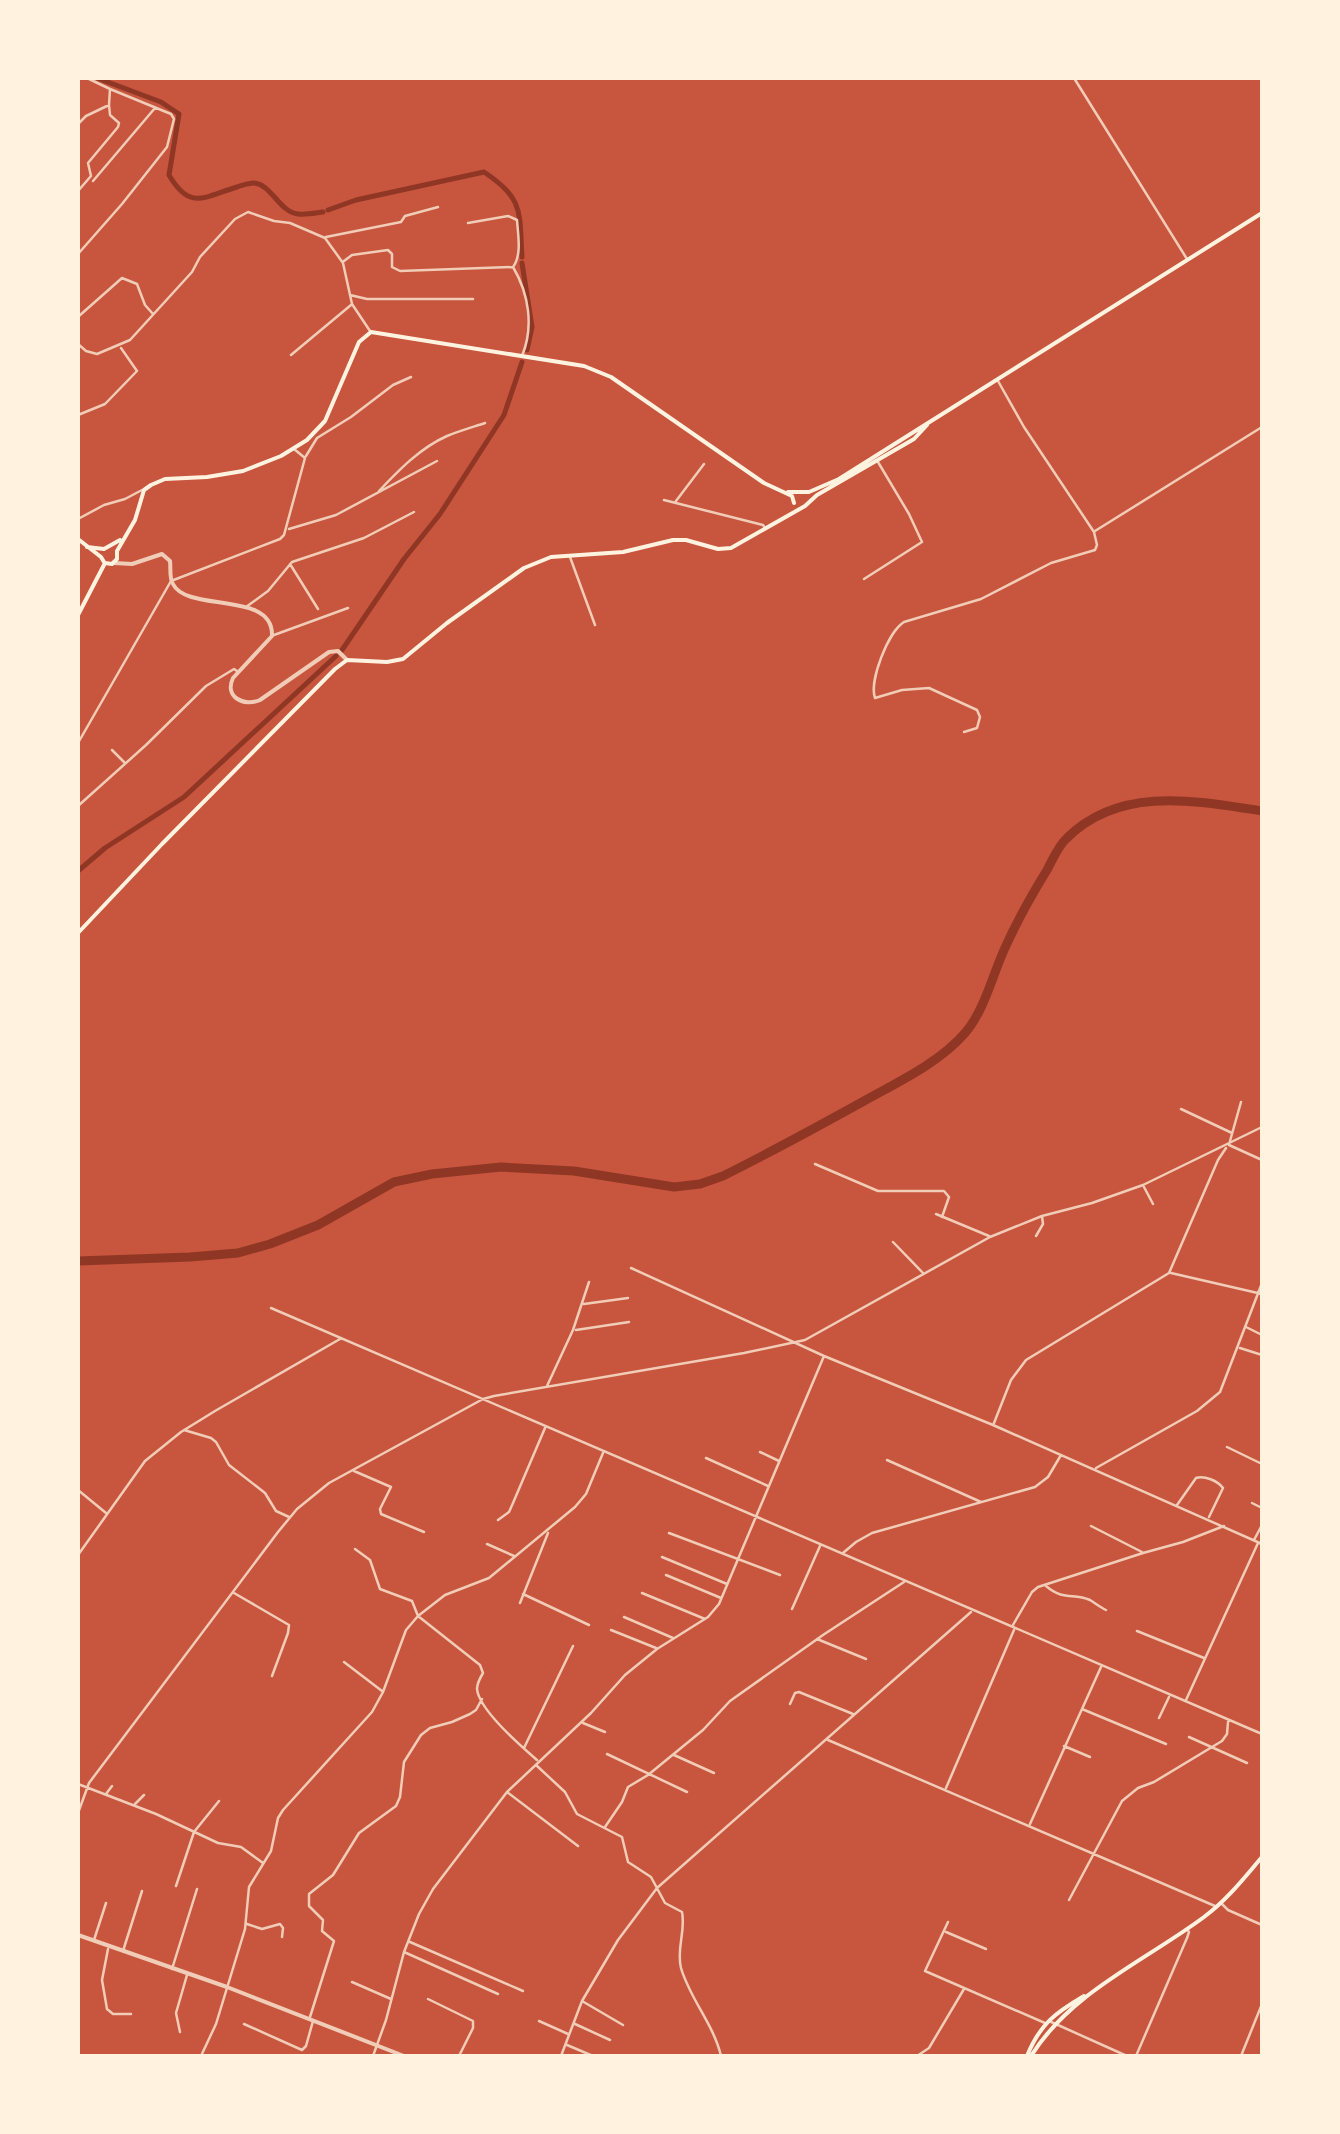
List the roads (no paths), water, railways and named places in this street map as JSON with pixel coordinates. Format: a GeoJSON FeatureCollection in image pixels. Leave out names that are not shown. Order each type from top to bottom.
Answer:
{"type":"FeatureCollection","features":[{"type":"Feature","properties":{"kind":"main road"},"geometry":{"type":"LineString","coordinates":[[791,513],[802,490],[823,488],[840,479],[1262,213]]}},
{"type":"Feature","properties":{"kind":"main road"},"geometry":{"type":"LineString","coordinates":[[78,615],[105,563],[116,557],[135,520],[144,490],[165,479],[206,478],[264,464],[307,440],[325,421],[359,342],[371,332],[584,366],[611,377],[764,483],[795,498],[802,507]]}},
{"type":"Feature","properties":{"kind":"main road"},"geometry":{"type":"LineString","coordinates":[[78,933],[188,817],[347,660],[403,659],[447,623],[540,560],[623,552],[673,540],[725,549],[744,543],[914,439],[927,425]]}},
{"type":"Feature","properties":{"kind":"main road"},"geometry":{"type":"LineString","coordinates":[[807,492],[810,500]]}},
{"type":"Feature","properties":{"kind":"main road"},"geometry":{"type":"LineString","coordinates":[[101,557],[123,537]]}},
{"type":"Feature","properties":{"kind":"main road"},"geometry":{"type":"LineString","coordinates":[[78,539],[105,563]]}},
{"type":"Feature","properties":{"kind":"main road"},"geometry":{"type":"LineString","coordinates":[[87,547],[107,548],[116,557]]}},
{"type":"Feature","properties":{"kind":"main road"},"geometry":{"type":"LineString","coordinates":[[1030,2055],[1046,2022],[1187,1930],[1219,1905],[1262,1857]]}},
{"type":"Feature","properties":{"kind":"main road"},"geometry":{"type":"LineString","coordinates":[[1030,2055],[1054,2025],[1097,1989]]}},
{"type":"Feature","properties":{"kind":"street"},"geometry":{"type":"LineString","coordinates":[[78,254],[168,148],[174,116],[91,78]]}},
{"type":"Feature","properties":{"kind":"street"},"geometry":{"type":"LineString","coordinates":[[1074,78],[1188,260]]}},
{"type":"Feature","properties":{"kind":"street"},"geometry":{"type":"LineString","coordinates":[[78,191],[91,176],[88,163],[118,127],[119,123],[110,115],[110,89]]}},
{"type":"Feature","properties":{"kind":"street"},"geometry":{"type":"LineString","coordinates":[[78,124],[109,106]]}},
{"type":"Feature","properties":{"kind":"street"},"geometry":{"type":"LineString","coordinates":[[93,182],[156,107]]}},
{"type":"Feature","properties":{"kind":"street"},"geometry":{"type":"LineString","coordinates":[[325,238],[402,222],[406,216],[438,207]]}},
{"type":"Feature","properties":{"kind":"street"},"geometry":{"type":"LineString","coordinates":[[78,344],[94,354],[136,336],[192,272],[200,256],[241,214],[252,212],[274,221],[290,222],[325,238],[343,262],[352,304],[371,332]]}},
{"type":"Feature","properties":{"kind":"street"},"geometry":{"type":"LineString","coordinates":[[343,262],[352,255],[388,250],[392,267],[400,271],[513,267],[517,263],[514,217],[468,223]]}},
{"type":"Feature","properties":{"kind":"street"},"geometry":{"type":"LineString","coordinates":[[513,267],[528,310],[522,357]]}},
{"type":"Feature","properties":{"kind":"street"},"geometry":{"type":"LineString","coordinates":[[79,316],[122,278],[137,284],[145,305],[154,315]]}},
{"type":"Feature","properties":{"kind":"street"},"geometry":{"type":"LineString","coordinates":[[349,295],[367,299],[473,299]]}},
{"type":"Feature","properties":{"kind":"street"},"geometry":{"type":"LineString","coordinates":[[291,355],[352,304]]}},
{"type":"Feature","properties":{"kind":"street"},"geometry":{"type":"LineString","coordinates":[[78,415],[105,404],[137,370],[120,346]]}},
{"type":"Feature","properties":{"kind":"street"},"geometry":{"type":"LineString","coordinates":[[170,582],[280,539],[287,530],[305,458],[317,438],[411,377]]}},
{"type":"Feature","properties":{"kind":"street"},"geometry":{"type":"LineString","coordinates":[[964,732],[977,728],[977,710],[946,694],[929,688],[902,690],[883,698],[873,694],[872,685],[894,628],[982,598],[1051,563],[1095,550],[1097,546],[1094,532],[1024,428],[998,381]]}},
{"type":"Feature","properties":{"kind":"street"},"geometry":{"type":"LineString","coordinates":[[375,494],[422,451],[446,436],[485,423]]}},
{"type":"Feature","properties":{"kind":"street"},"geometry":{"type":"LineString","coordinates":[[1094,532],[1262,427]]}},
{"type":"Feature","properties":{"kind":"street"},"geometry":{"type":"LineString","coordinates":[[294,449],[305,458]]}},
{"type":"Feature","properties":{"kind":"street"},"geometry":{"type":"LineString","coordinates":[[287,530],[320,521],[437,461]]}},
{"type":"Feature","properties":{"kind":"street"},"geometry":{"type":"LineString","coordinates":[[864,579],[922,542],[878,461]]}},
{"type":"Feature","properties":{"kind":"street"},"geometry":{"type":"LineString","coordinates":[[676,502],[704,464]]}},
{"type":"Feature","properties":{"kind":"street"},"geometry":{"type":"LineString","coordinates":[[78,519],[144,490]]}},
{"type":"Feature","properties":{"kind":"street"},"geometry":{"type":"LineString","coordinates":[[664,500],[763,525],[766,529]]}},
{"type":"Feature","properties":{"kind":"street"},"geometry":{"type":"LineString","coordinates":[[246,607],[268,591],[298,559],[364,538],[414,512]]}},
{"type":"Feature","properties":{"kind":"street"},"geometry":{"type":"LineString","coordinates":[[78,743],[170,582],[170,561],[166,556],[157,554],[128,564],[116,557]]}},
{"type":"Feature","properties":{"kind":"street"},"geometry":{"type":"LineString","coordinates":[[570,556],[595,625]]}},
{"type":"Feature","properties":{"kind":"street"},"geometry":{"type":"LineString","coordinates":[[290,564],[318,609]]}},
{"type":"Feature","properties":{"kind":"street"},"geometry":{"type":"LineString","coordinates":[[170,582],[186,596],[246,607],[267,618],[273,626],[272,636]]}},
{"type":"Feature","properties":{"kind":"street"},"geometry":{"type":"LineString","coordinates":[[347,660],[338,651],[328,652],[251,704],[240,701],[230,690],[238,672],[272,636],[348,608]]}},
{"type":"Feature","properties":{"kind":"street"},"geometry":{"type":"LineString","coordinates":[[78,806],[206,686],[234,669],[238,672]]}},
{"type":"Feature","properties":{"kind":"street"},"geometry":{"type":"LineString","coordinates":[[112,750],[125,764]]}},
{"type":"Feature","properties":{"kind":"street"},"geometry":{"type":"LineString","coordinates":[[993,1425],[1011,1380],[1026,1360],[1169,1273],[1218,1160],[1234,1134],[1241,1102]]}},
{"type":"Feature","properties":{"kind":"street"},"geometry":{"type":"LineString","coordinates":[[1181,1109],[1234,1134]]}},
{"type":"Feature","properties":{"kind":"street"},"geometry":{"type":"LineString","coordinates":[[78,1813],[86,1788],[290,1518],[320,1490],[353,1470],[482,1399],[805,1340],[990,1237],[1142,1184],[1262,1127]]}},
{"type":"Feature","properties":{"kind":"street"},"geometry":{"type":"LineString","coordinates":[[1228,1144],[1262,1160]]}},
{"type":"Feature","properties":{"kind":"street"},"geometry":{"type":"LineString","coordinates":[[815,1164],[878,1191],[944,1191],[948,1196],[942,1217]]}},
{"type":"Feature","properties":{"kind":"street"},"geometry":{"type":"LineString","coordinates":[[1142,1184],[1153,1204]]}},
{"type":"Feature","properties":{"kind":"street"},"geometry":{"type":"LineString","coordinates":[[936,1214],[990,1237]]}},
{"type":"Feature","properties":{"kind":"street"},"geometry":{"type":"LineString","coordinates":[[1036,1236],[1043,1224],[1042,1216]]}},
{"type":"Feature","properties":{"kind":"street"},"geometry":{"type":"LineString","coordinates":[[893,1242],[924,1274]]}},
{"type":"Feature","properties":{"kind":"street"},"geometry":{"type":"LineString","coordinates":[[631,1268],[824,1356],[1061,1454],[1258,1542]]}},
{"type":"Feature","properties":{"kind":"street"},"geometry":{"type":"LineString","coordinates":[[1169,1273],[1260,1294]]}},
{"type":"Feature","properties":{"kind":"street"},"geometry":{"type":"LineString","coordinates":[[547,1386],[574,1330],[589,1282]]}},
{"type":"Feature","properties":{"kind":"street"},"geometry":{"type":"LineString","coordinates":[[1094,1469],[1215,1398],[1224,1386],[1262,1283]]}},
{"type":"Feature","properties":{"kind":"street"},"geometry":{"type":"LineString","coordinates":[[583,1304],[628,1298]]}},
{"type":"Feature","properties":{"kind":"street"},"geometry":{"type":"LineString","coordinates":[[271,1308],[1262,1734]]}},
{"type":"Feature","properties":{"kind":"street"},"geometry":{"type":"LineString","coordinates":[[574,1330],[629,1322]]}},
{"type":"Feature","properties":{"kind":"street"},"geometry":{"type":"LineString","coordinates":[[1246,1327],[1262,1335]]}},
{"type":"Feature","properties":{"kind":"street"},"geometry":{"type":"LineString","coordinates":[[78,1555],[145,1460],[184,1430],[342,1338]]}},
{"type":"Feature","properties":{"kind":"street"},"geometry":{"type":"LineString","coordinates":[[1238,1348],[1262,1355]]}},
{"type":"Feature","properties":{"kind":"street"},"geometry":{"type":"LineString","coordinates":[[374,2056],[407,1940],[433,1889],[507,1792],[591,1713],[625,1674],[657,1648],[705,1619],[722,1598],[824,1356]]}},
{"type":"Feature","properties":{"kind":"street"},"geometry":{"type":"LineString","coordinates":[[498,1520],[514,1503],[545,1426]]}},
{"type":"Feature","properties":{"kind":"street"},"geometry":{"type":"LineString","coordinates":[[184,1430],[216,1442],[229,1465],[264,1493],[276,1510],[290,1518]]}},
{"type":"Feature","properties":{"kind":"street"},"geometry":{"type":"LineString","coordinates":[[1227,1447],[1262,1464]]}},
{"type":"Feature","properties":{"kind":"street"},"geometry":{"type":"LineString","coordinates":[[202,2056],[246,1924],[249,1887],[271,1852],[283,1810],[364,1723],[383,1692],[406,1630],[418,1616],[445,1595],[489,1578],[548,1532],[586,1494],[604,1452]]}},
{"type":"Feature","properties":{"kind":"street"},"geometry":{"type":"LineString","coordinates":[[760,1452],[780,1461]]}},
{"type":"Feature","properties":{"kind":"street"},"geometry":{"type":"LineString","coordinates":[[842,1554],[872,1533],[1042,1483],[1061,1454]]}},
{"type":"Feature","properties":{"kind":"street"},"geometry":{"type":"LineString","coordinates":[[706,1458],[769,1486]]}},
{"type":"Feature","properties":{"kind":"street"},"geometry":{"type":"LineString","coordinates":[[886,1460],[984,1503]]}},
{"type":"Feature","properties":{"kind":"street"},"geometry":{"type":"LineString","coordinates":[[353,1470],[391,1488],[381,1514],[424,1532]]}},
{"type":"Feature","properties":{"kind":"street"},"geometry":{"type":"LineString","coordinates":[[1178,1505],[1196,1478],[1204,1477],[1223,1488],[1208,1518]]}},
{"type":"Feature","properties":{"kind":"street"},"geometry":{"type":"LineString","coordinates":[[78,1490],[107,1514]]}},
{"type":"Feature","properties":{"kind":"street"},"geometry":{"type":"LineString","coordinates":[[1252,1502],[1262,1508]]}},
{"type":"Feature","properties":{"kind":"street"},"geometry":{"type":"LineString","coordinates":[[1185,1702],[1258,1542],[1262,1525]]}},
{"type":"Feature","properties":{"kind":"street"},"geometry":{"type":"LineString","coordinates":[[1091,1526],[1143,1552]]}},
{"type":"Feature","properties":{"kind":"street"},"geometry":{"type":"LineString","coordinates":[[945,1789],[1032,1592],[1225,1526]]}},
{"type":"Feature","properties":{"kind":"street"},"geometry":{"type":"LineString","coordinates":[[520,1603],[548,1532]]}},
{"type":"Feature","properties":{"kind":"street"},"geometry":{"type":"LineString","coordinates":[[668,1533],[780,1575]]}},
{"type":"Feature","properties":{"kind":"street"},"geometry":{"type":"LineString","coordinates":[[487,1544],[515,1556]]}},
{"type":"Feature","properties":{"kind":"street"},"geometry":{"type":"LineString","coordinates":[[792,1609],[820,1544]]}},
{"type":"Feature","properties":{"kind":"street"},"geometry":{"type":"LineString","coordinates":[[355,1549],[370,1560],[380,1588],[412,1601],[418,1616],[482,1668],[477,1690],[506,1733],[565,1792],[578,1814],[622,1837],[628,1862],[651,1877],[665,1902],[682,1912],[680,1966],[721,2056]]}},
{"type":"Feature","properties":{"kind":"street"},"geometry":{"type":"LineString","coordinates":[[662,1556],[728,1584]]}},
{"type":"Feature","properties":{"kind":"street"},"geometry":{"type":"LineString","coordinates":[[666,1575],[722,1598]]}},
{"type":"Feature","properties":{"kind":"street"},"geometry":{"type":"LineString","coordinates":[[605,1828],[628,1787],[674,1755],[730,1700],[905,1581]]}},
{"type":"Feature","properties":{"kind":"street"},"geometry":{"type":"LineString","coordinates":[[1045,1585],[1066,1597],[1088,1599],[1106,1610]]}},
{"type":"Feature","properties":{"kind":"street"},"geometry":{"type":"LineString","coordinates":[[232,1592],[289,1625],[272,1676]]}},
{"type":"Feature","properties":{"kind":"street"},"geometry":{"type":"LineString","coordinates":[[642,1593],[705,1619]]}},
{"type":"Feature","properties":{"kind":"street"},"geometry":{"type":"LineString","coordinates":[[523,1594],[589,1625]]}},
{"type":"Feature","properties":{"kind":"street"},"geometry":{"type":"LineString","coordinates":[[560,2056],[582,2001],[618,1940],[657,1888],[974,1611]]}},
{"type":"Feature","properties":{"kind":"street"},"geometry":{"type":"LineString","coordinates":[[624,1617],[674,1638]]}},
{"type":"Feature","properties":{"kind":"street"},"geometry":{"type":"LineString","coordinates":[[611,1630],[657,1648]]}},
{"type":"Feature","properties":{"kind":"street"},"geometry":{"type":"LineString","coordinates":[[1136,1631],[1205,1658]]}},
{"type":"Feature","properties":{"kind":"street"},"geometry":{"type":"LineString","coordinates":[[817,1639],[866,1659]]}},
{"type":"Feature","properties":{"kind":"street"},"geometry":{"type":"LineString","coordinates":[[524,1748],[573,1646]]}},
{"type":"Feature","properties":{"kind":"street"},"geometry":{"type":"LineString","coordinates":[[344,1662],[383,1692]]}},
{"type":"Feature","properties":{"kind":"street"},"geometry":{"type":"LineString","coordinates":[[1030,1826],[1101,1666]]}},
{"type":"Feature","properties":{"kind":"street"},"geometry":{"type":"LineString","coordinates":[[790,1704],[795,1693],[800,1692],[855,1714]]}},
{"type":"Feature","properties":{"kind":"street"},"geometry":{"type":"LineString","coordinates":[[1159,1718],[1170,1695]]}},
{"type":"Feature","properties":{"kind":"street"},"geometry":{"type":"LineString","coordinates":[[300,2056],[334,1941],[322,1931],[322,1916],[308,1906],[309,1894],[334,1875],[359,1833],[396,1806],[404,1762],[421,1735],[470,1714],[482,1700]]}},
{"type":"Feature","properties":{"kind":"street"},"geometry":{"type":"LineString","coordinates":[[1082,1709],[1166,1744]]}},
{"type":"Feature","properties":{"kind":"street"},"geometry":{"type":"LineString","coordinates":[[1070,1900],[1129,1793],[1154,1782],[1226,1736],[1228,1720]]}},
{"type":"Feature","properties":{"kind":"street"},"geometry":{"type":"LineString","coordinates":[[581,1722],[605,1732]]}},
{"type":"Feature","properties":{"kind":"street"},"geometry":{"type":"LineString","coordinates":[[1189,1737],[1247,1763]]}},
{"type":"Feature","properties":{"kind":"street"},"geometry":{"type":"LineString","coordinates":[[826,1739],[1262,1925]]}},
{"type":"Feature","properties":{"kind":"street"},"geometry":{"type":"LineString","coordinates":[[1064,1746],[1090,1758]]}},
{"type":"Feature","properties":{"kind":"street"},"geometry":{"type":"LineString","coordinates":[[608,1754],[687,1792]]}},
{"type":"Feature","properties":{"kind":"street"},"geometry":{"type":"LineString","coordinates":[[674,1755],[714,1773]]}},
{"type":"Feature","properties":{"kind":"street"},"geometry":{"type":"LineString","coordinates":[[78,1784],[224,1844],[246,1849],[264,1864]]}},
{"type":"Feature","properties":{"kind":"street"},"geometry":{"type":"LineString","coordinates":[[105,1795],[112,1786]]}},
{"type":"Feature","properties":{"kind":"street"},"geometry":{"type":"LineString","coordinates":[[507,1792],[578,1846]]}},
{"type":"Feature","properties":{"kind":"street"},"geometry":{"type":"LineString","coordinates":[[134,1806],[144,1795]]}},
{"type":"Feature","properties":{"kind":"street"},"geometry":{"type":"LineString","coordinates":[[176,1886],[194,1832],[219,1802]]}},
{"type":"Feature","properties":{"kind":"street"},"geometry":{"type":"LineString","coordinates":[[172,1968],[198,1889]]}},
{"type":"Feature","properties":{"kind":"street"},"geometry":{"type":"LineString","coordinates":[[122,1952],[142,1890]]}},
{"type":"Feature","properties":{"kind":"street"},"geometry":{"type":"LineString","coordinates":[[93,1941],[106,1903]]}},
{"type":"Feature","properties":{"kind":"street"},"geometry":{"type":"LineString","coordinates":[[948,1922],[925,1972],[1127,2056]]}},
{"type":"Feature","properties":{"kind":"street"},"geometry":{"type":"LineString","coordinates":[[246,1924],[262,1929],[280,1924],[282,1936]]}},
{"type":"Feature","properties":{"kind":"street"},"geometry":{"type":"LineString","coordinates":[[1136,2056],[1187,1938],[1187,1930]]}},
{"type":"Feature","properties":{"kind":"street"},"geometry":{"type":"LineString","coordinates":[[944,1931],[986,1949]]}},
{"type":"Feature","properties":{"kind":"street"},"geometry":{"type":"LineString","coordinates":[[78,1936],[227,1987],[404,2056]]}},
{"type":"Feature","properties":{"kind":"street"},"geometry":{"type":"LineString","coordinates":[[407,1940],[523,1991]]}},
{"type":"Feature","properties":{"kind":"street"},"geometry":{"type":"LineString","coordinates":[[109,1948],[102,1980],[107,2009],[111,2013],[130,2014]]}},
{"type":"Feature","properties":{"kind":"street"},"geometry":{"type":"LineString","coordinates":[[404,1952],[498,1994]]}},
{"type":"Feature","properties":{"kind":"street"},"geometry":{"type":"LineString","coordinates":[[450,1972],[455,1961]]}},
{"type":"Feature","properties":{"kind":"street"},"geometry":{"type":"LineString","coordinates":[[180,2032],[176,2013],[188,1974]]}},
{"type":"Feature","properties":{"kind":"street"},"geometry":{"type":"LineString","coordinates":[[352,1982],[391,1999]]}},
{"type":"Feature","properties":{"kind":"street"},"geometry":{"type":"LineString","coordinates":[[917,2056],[929,2048],[964,1989]]}},
{"type":"Feature","properties":{"kind":"street"},"geometry":{"type":"LineString","coordinates":[[428,1998],[473,2021],[459,2056]]}},
{"type":"Feature","properties":{"kind":"street"},"geometry":{"type":"LineString","coordinates":[[582,2001],[623,2025]]}},
{"type":"Feature","properties":{"kind":"street"},"geometry":{"type":"LineString","coordinates":[[1241,2056],[1262,2004]]}},
{"type":"Feature","properties":{"kind":"street"},"geometry":{"type":"LineString","coordinates":[[539,2020],[569,2034]]}},
{"type":"Feature","properties":{"kind":"street"},"geometry":{"type":"LineString","coordinates":[[573,2022],[610,2040]]}},
{"type":"Feature","properties":{"kind":"street"},"geometry":{"type":"LineString","coordinates":[[244,2024],[304,2050]]}},
{"type":"Feature","properties":{"kind":"street"},"geometry":{"type":"LineString","coordinates":[[566,2044],[593,2056]]}},
{"type":"Feature","properties":{"kind":"waterway"},"geometry":{"type":"LineString","coordinates":[[97,78],[161,102],[179,114],[169,175],[184,193],[207,197],[253,183],[265,188],[291,212],[323,212]]}},
{"type":"Feature","properties":{"kind":"waterway"},"geometry":{"type":"LineString","coordinates":[[328,210],[356,200],[484,172],[513,199],[519,218],[522,257]]}},
{"type":"Feature","properties":{"kind":"waterway"},"geometry":{"type":"LineString","coordinates":[[522,263],[532,327],[527,350]]}},
{"type":"Feature","properties":{"kind":"waterway"},"geometry":{"type":"LineString","coordinates":[[342,650],[440,514],[504,415],[522,362]]}},
{"type":"Feature","properties":{"kind":"waterway"},"geometry":{"type":"LineString","coordinates":[[78,871],[105,848],[184,797],[336,656]]}},
{"type":"Feature","properties":{"kind":"waterway"},"geometry":{"type":"LineString","coordinates":[[78,1261],[238,1253],[318,1225],[394,1182],[432,1174],[501,1167],[574,1171],[674,1187],[723,1176],[904,1079],[955,1044],[977,1015],[1004,950],[1058,849],[1088,821],[1111,810],[1160,801],[1262,811]]}}]}
